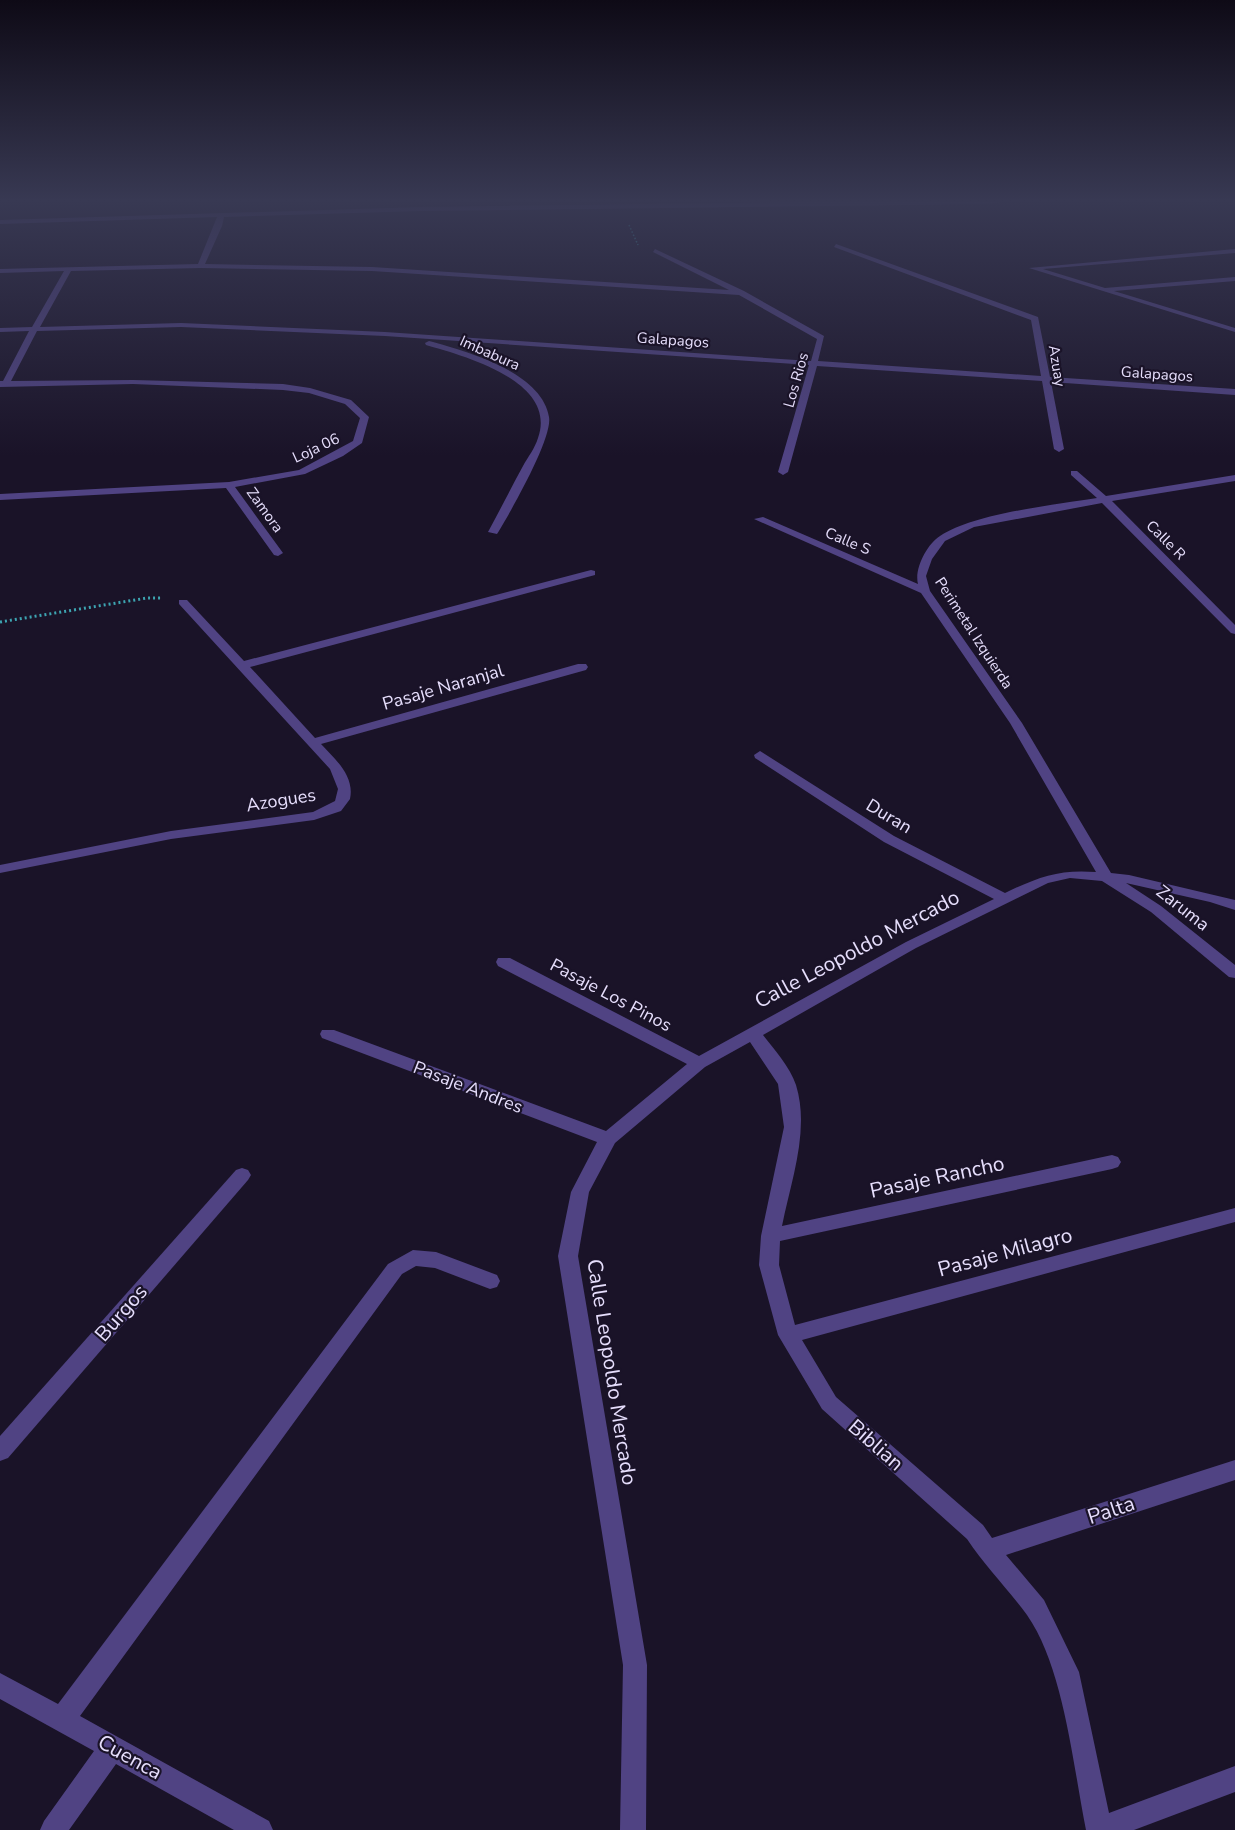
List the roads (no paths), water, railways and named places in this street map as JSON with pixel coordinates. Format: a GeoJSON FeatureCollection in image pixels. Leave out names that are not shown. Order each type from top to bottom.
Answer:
{"type":"FeatureCollection","features":[{"type":"Feature","properties":{"kind":"street"},"geometry":{"type":"LineString","coordinates":[[3,384],[61,284]]}},
{"type":"Feature","properties":{"kind":"street"},"geometry":{"type":"LineString","coordinates":[[609,284],[741,293]]}},
{"type":"Feature","properties":{"kind":"street","name":"Los Rios"},"geometry":{"type":"LineString","coordinates":[[723,284],[819,334],[822,338],[783,472]]}},
{"type":"Feature","properties":{"kind":"street","name":"Azuay"},"geometry":{"type":"LineString","coordinates":[[939,284],[1035,320],[1059,449]]}},
{"type":"Feature","properties":{"kind":"street"},"geometry":{"type":"LineString","coordinates":[[1083,284],[1235,330]]}},
{"type":"Feature","properties":{"kind":"street"},"geometry":{"type":"LineString","coordinates":[[1100,290],[1169,284]]}},
{"type":"Feature","properties":{"kind":"street","name":"Galapagos"},"geometry":{"type":"LineString","coordinates":[[0,330],[181,325],[385,334],[1235,392]]}},
{"type":"Feature","properties":{"kind":"street","name":"Imbabura"},"geometry":{"type":"LineString","coordinates":[[385,334],[427,343],[472,357],[518,379],[541,402],[547,426],[543,437],[493,532]]}},
{"type":"Feature","properties":{"kind":"street","name":"Loja 06"},"geometry":{"type":"LineString","coordinates":[[0,497],[229,485],[302,472],[340,454],[357,443],[362,432],[364,417],[348,402],[310,391],[283,387],[133,382],[3,384]]}},
{"type":"Feature","properties":{"kind":"street","name":"Calle R"},"geometry":{"type":"LineString","coordinates":[[1074,473],[1106,501],[1235,631]]}},
{"type":"Feature","properties":{"kind":"street","name":"Perimetal Izquierda"},"geometry":{"type":"LineString","coordinates":[[1106,877],[1016,723],[926,591],[921,576],[927,559],[941,539],[970,525],[1047,509],[1235,478]]}},
{"type":"Feature","properties":{"kind":"street","name":"Zamora"},"geometry":{"type":"LineString","coordinates":[[229,485],[278,553]]}},
{"type":"Feature","properties":{"kind":"street","name":"Calle S"},"geometry":{"type":"LineString","coordinates":[[759,519],[926,591]]}},
{"type":"Feature","properties":{"kind":"street"},"geometry":{"type":"LineString","coordinates":[[240,666],[591,573]]}},
{"type":"Feature","properties":{"kind":"street","name":"Azogues"},"geometry":{"type":"LineString","coordinates":[[0,869],[209,829],[297,818],[336,808],[343,800],[346,790],[336,768],[183,602]]}},
{"type":"Feature","properties":{"kind":"street","name":"Pasaje Naranjal"},"geometry":{"type":"LineString","coordinates":[[314,742],[582,667]]}},
{"type":"Feature","properties":{"kind":"street","name":"Duran"},"geometry":{"type":"LineString","coordinates":[[760,755],[889,839],[1004,898]]}},
{"type":"Feature","properties":{"kind":"street","name":"Calle Leopoldo Mercado"},"geometry":{"type":"LineString","coordinates":[[633,1830],[635,1665],[568,1256],[580,1192],[608,1139],[699,1063],[911,945],[1043,880],[1070,874],[1106,877],[1159,886],[1235,905]]}},
{"type":"Feature","properties":{"kind":"street","name":"Zaruma"},"geometry":{"type":"LineString","coordinates":[[1106,877],[1156,909],[1235,973]]}},
{"type":"Feature","properties":{"kind":"street","name":"Pasaje Los Pinos"},"geometry":{"type":"LineString","coordinates":[[504,962],[699,1063]]}},
{"type":"Feature","properties":{"kind":"street","name":"Biblian"},"geometry":{"type":"LineString","coordinates":[[752,1032],[788,1084],[793,1127],[771,1236],[769,1265],[788,1335],[829,1403],[975,1532],[987,1550],[1036,1608],[1067,1672],[1099,1830]]}},
{"type":"Feature","properties":{"kind":"street","name":"Pasaje Andres"},"geometry":{"type":"LineString","coordinates":[[328,1034],[608,1139]]}},
{"type":"Feature","properties":{"kind":"street","name":"Pasaje Rancho"},"geometry":{"type":"LineString","coordinates":[[771,1236],[1112,1162]]}},
{"type":"Feature","properties":{"kind":"street","name":"Burgos"},"geometry":{"type":"LineString","coordinates":[[0,1451],[242,1175]]}},
{"type":"Feature","properties":{"kind":"street","name":"Pasaje Milagro"},"geometry":{"type":"LineString","coordinates":[[788,1335],[1235,1215]]}},
{"type":"Feature","properties":{"kind":"street"},"geometry":{"type":"LineString","coordinates":[[62,1719],[395,1269],[413,1258],[436,1260],[490,1281]]}},
{"type":"Feature","properties":{"kind":"street","name":"Palta"},"geometry":{"type":"LineString","coordinates":[[987,1550],[1235,1470]]}},
{"type":"Feature","properties":{"kind":"street","name":"Cuenca"},"geometry":{"type":"LineString","coordinates":[[0,1685],[260,1830]]}},
{"type":"Feature","properties":{"kind":"street"},"geometry":{"type":"LineString","coordinates":[[53,1830],[112,1747]]}},
{"type":"Feature","properties":{"kind":"street"},"geometry":{"type":"LineString","coordinates":[[1099,1830],[1235,1779]]}}]}
